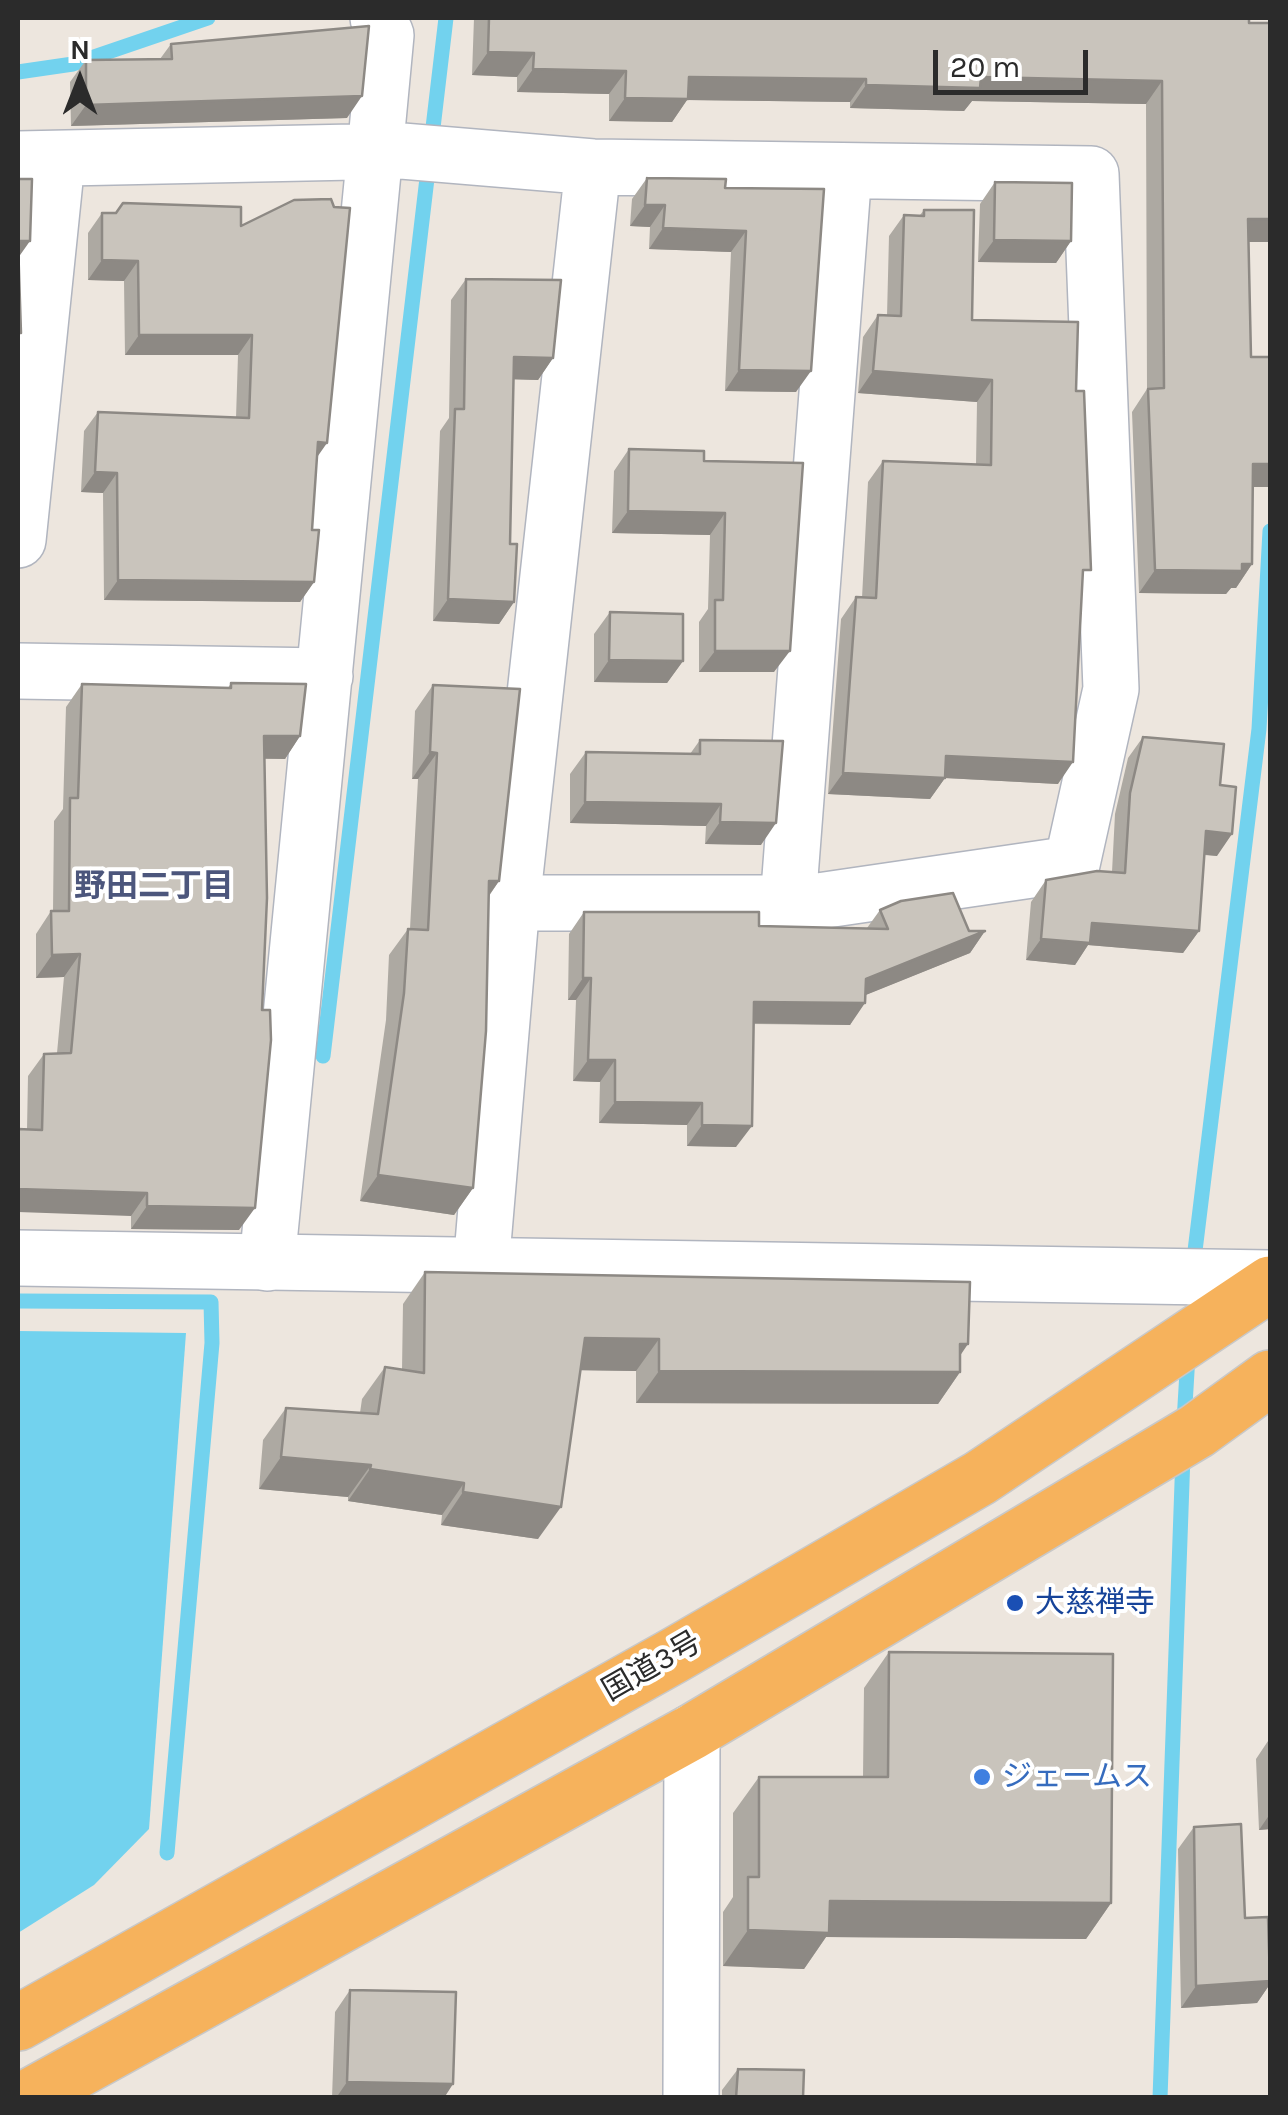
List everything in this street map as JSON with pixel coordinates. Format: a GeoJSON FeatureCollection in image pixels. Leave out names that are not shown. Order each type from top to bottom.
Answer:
{"type":"FeatureCollection","features":[{"type":"Feature","properties":{"kind":"highway","name":"国道3号"},"geometry":{"type":"LineString","coordinates":[[18,2023],[676,1655],[980,1478],[1270,1281]]}},
{"type":"Feature","properties":{"kind":"highway"},"geometry":{"type":"LineString","coordinates":[[28,2098],[692,1732],[1197,1431],[1270,1378]]}},
{"type":"Feature","properties":{"kind":"street"},"geometry":{"type":"LineString","coordinates":[[268,1263],[376,152],[386,34],[378,18]]}},
{"type":"Feature","properties":{"kind":"street"},"geometry":{"type":"LineString","coordinates":[[18,540],[37,160],[376,152],[593,168],[1091,174],[1111,689],[1072,864],[788,903],[512,903]]}},
{"type":"Feature","properties":{"kind":"street"},"geometry":{"type":"LineString","coordinates":[[480,1267],[512,903],[593,168]]}},
{"type":"Feature","properties":{"kind":"street"},"geometry":{"type":"LineString","coordinates":[[788,903],[844,171]]}},
{"type":"Feature","properties":{"kind":"street"},"geometry":{"type":"LineString","coordinates":[[18,671],[325,676]]}},
{"type":"Feature","properties":{"kind":"street"},"geometry":{"type":"LineString","coordinates":[[18,1258],[1270,1281]]}},
{"type":"Feature","properties":{"kind":"street"},"geometry":{"type":"LineString","coordinates":[[691,2098],[692,1732]]}},
{"type":"Feature","properties":{"kind":"water"},"geometry":{"type":"Polygon","coordinates":[[[18,1331],[186,1333],[149,1829],[94,1885],[18,1933],[18,1331]]]}},
{"type":"Feature","properties":{"kind":"building"},"geometry":{"type":"Polygon","coordinates":[[[489,18],[1249,18],[1249,23],[1270,23],[1270,219],[1248,219],[1251,357],[1270,357],[1270,464],[1253,464],[1252,564],[1242,564],[1242,571],[1155,570],[1148,389],[1164,388],[1162,81],[981,77],[980,88],[866,85],[866,79],[689,77],[688,99],[625,98],[626,71],[533,69],[534,53],[488,52],[489,18]]]}},
{"type":"Feature","properties":{"kind":"building"},"geometry":{"type":"Polygon","coordinates":[[[369,26],[362,96],[86,105],[86,60],[172,59],[171,44],[369,26]]]}},
{"type":"Feature","properties":{"kind":"building"},"geometry":{"type":"Polygon","coordinates":[[[647,178],[726,179],[725,188],[824,189],[811,371],[739,370],[746,231],[663,228],[665,205],[645,205],[647,178]]]}},
{"type":"Feature","properties":{"kind":"building"},"geometry":{"type":"Polygon","coordinates":[[[18,179],[32,179],[30,241],[18,241],[18,179]]]}},
{"type":"Feature","properties":{"kind":"building"},"geometry":{"type":"Polygon","coordinates":[[[995,182],[1072,183],[1071,241],[994,240],[995,182]]]}},
{"type":"Feature","properties":{"kind":"building"},"geometry":{"type":"Polygon","coordinates":[[[331,199],[334,207],[350,208],[327,443],[318,442],[312,530],[319,530],[314,582],[118,580],[117,473],[95,472],[98,412],[249,418],[252,335],[139,335],[138,261],[102,260],[102,213],[116,213],[123,203],[241,207],[241,226],[294,200],[331,199]]]}},
{"type":"Feature","properties":{"kind":"building"},"geometry":{"type":"Polygon","coordinates":[[[924,210],[974,210],[972,320],[1078,322],[1076,391],[1084,391],[1091,570],[1083,570],[1073,762],[946,756],[945,778],[843,773],[856,597],[876,598],[883,461],[991,465],[992,380],[873,371],[878,315],[901,316],[904,215],[924,216],[924,210]]]}},
{"type":"Feature","properties":{"kind":"building"},"geometry":{"type":"Polygon","coordinates":[[[18,241],[21,333],[18,333],[18,241]]]}},
{"type":"Feature","properties":{"kind":"building"},"geometry":{"type":"Polygon","coordinates":[[[466,279],[561,280],[553,358],[514,357],[510,544],[517,544],[514,602],[448,599],[455,409],[464,409],[466,279]]]}},
{"type":"Feature","properties":{"kind":"building"},"geometry":{"type":"Polygon","coordinates":[[[629,449],[704,451],[704,461],[803,463],[790,651],[715,651],[715,600],[723,600],[725,513],[628,511],[629,449]]]}},
{"type":"Feature","properties":{"kind":"building"},"geometry":{"type":"Polygon","coordinates":[[[610,612],[683,614],[683,661],[609,660],[610,612]]]}},
{"type":"Feature","properties":{"kind":"building"},"geometry":{"type":"Polygon","coordinates":[[[231,683],[306,684],[300,736],[264,736],[267,898],[262,1010],[270,1010],[271,1040],[255,1208],[147,1206],[147,1193],[18,1189],[18,1129],[42,1130],[44,1054],[71,1053],[80,954],[52,955],[51,911],[69,911],[70,798],[78,798],[82,684],[231,688],[231,683]]]}},
{"type":"Feature","properties":{"kind":"building"},"geometry":{"type":"Polygon","coordinates":[[[433,685],[520,689],[499,881],[489,881],[486,1031],[473,1188],[378,1175],[404,993],[408,929],[428,930],[437,753],[430,752],[433,685]]]}},
{"type":"Feature","properties":{"kind":"building"},"geometry":{"type":"Polygon","coordinates":[[[1143,737],[1224,744],[1220,785],[1236,787],[1232,834],[1206,831],[1199,931],[1092,923],[1090,943],[1041,939],[1046,880],[1097,871],[1125,873],[1130,793],[1143,737]]]}},
{"type":"Feature","properties":{"kind":"building"},"geometry":{"type":"Polygon","coordinates":[[[700,740],[783,741],[776,823],[720,822],[721,804],[585,802],[586,752],[700,754],[700,740]]]}},
{"type":"Feature","properties":{"kind":"building"},"geometry":{"type":"Polygon","coordinates":[[[953,893],[969,931],[985,931],[866,979],[865,1003],[754,1002],[752,1126],[702,1125],[702,1103],[615,1102],[615,1060],[588,1060],[591,978],[583,978],[584,912],[759,912],[759,926],[888,929],[880,910],[901,901],[953,893]]]}},
{"type":"Feature","properties":{"kind":"building"},"geometry":{"type":"Polygon","coordinates":[[[425,1272],[970,1282],[968,1344],[960,1344],[960,1372],[659,1371],[659,1339],[585,1338],[561,1507],[463,1492],[464,1483],[370,1469],[371,1465],[281,1457],[286,1408],[378,1414],[385,1367],[424,1373],[425,1272]]]}},
{"type":"Feature","properties":{"kind":"building"},"geometry":{"type":"Polygon","coordinates":[[[889,1652],[1113,1654],[1111,1903],[830,1901],[829,1933],[748,1930],[748,1877],[759,1877],[759,1777],[888,1777],[889,1652]]]}},
{"type":"Feature","properties":{"kind":"building"},"geometry":{"type":"Polygon","coordinates":[[[1241,1824],[1245,1918],[1268,1917],[1270,1981],[1196,1986],[1194,1827],[1241,1824]]]}},
{"type":"Feature","properties":{"kind":"building"},"geometry":{"type":"Polygon","coordinates":[[[350,1990],[456,1992],[453,2084],[347,2082],[350,1990]]]}},
{"type":"Feature","properties":{"kind":"building"},"geometry":{"type":"Polygon","coordinates":[[[738,2069],[804,2070],[803,2098],[736,2098],[738,2069]]]}},
{"type":"Feature","properties":{"kind":"waterway"},"geometry":{"type":"LineString","coordinates":[[18,72],[73,64],[208,18]]}},
{"type":"Feature","properties":{"kind":"waterway"},"geometry":{"type":"LineString","coordinates":[[323,1056],[446,18]]}},
{"type":"Feature","properties":{"kind":"waterway"},"geometry":{"type":"LineString","coordinates":[[1193,1267],[1259,729],[1270,531]]}},
{"type":"Feature","properties":{"kind":"waterway"},"geometry":{"type":"LineString","coordinates":[[18,1301],[211,1302],[212,1343],[167,1853]]}},
{"type":"Feature","properties":{"kind":"waterway"},"geometry":{"type":"LineString","coordinates":[[1184,1422],[1188,1355]]}},
{"type":"Feature","properties":{"kind":"waterway"},"geometry":{"type":"LineString","coordinates":[[1160,2098],[1183,1455]]}},
{"type":"Feature","properties":{"kind":"place","name":"大慈禅寺"},"geometry":{"type":"Point","coordinates":[1015,1603]}},
{"type":"Feature","properties":{"kind":"place","name":"ジェームス"},"geometry":{"type":"Point","coordinates":[982,1777]}},
{"type":"Feature","properties":{"kind":"district","name":"野田二丁目"},"geometry":{"type":"Point","coordinates":[154,887]}}]}
